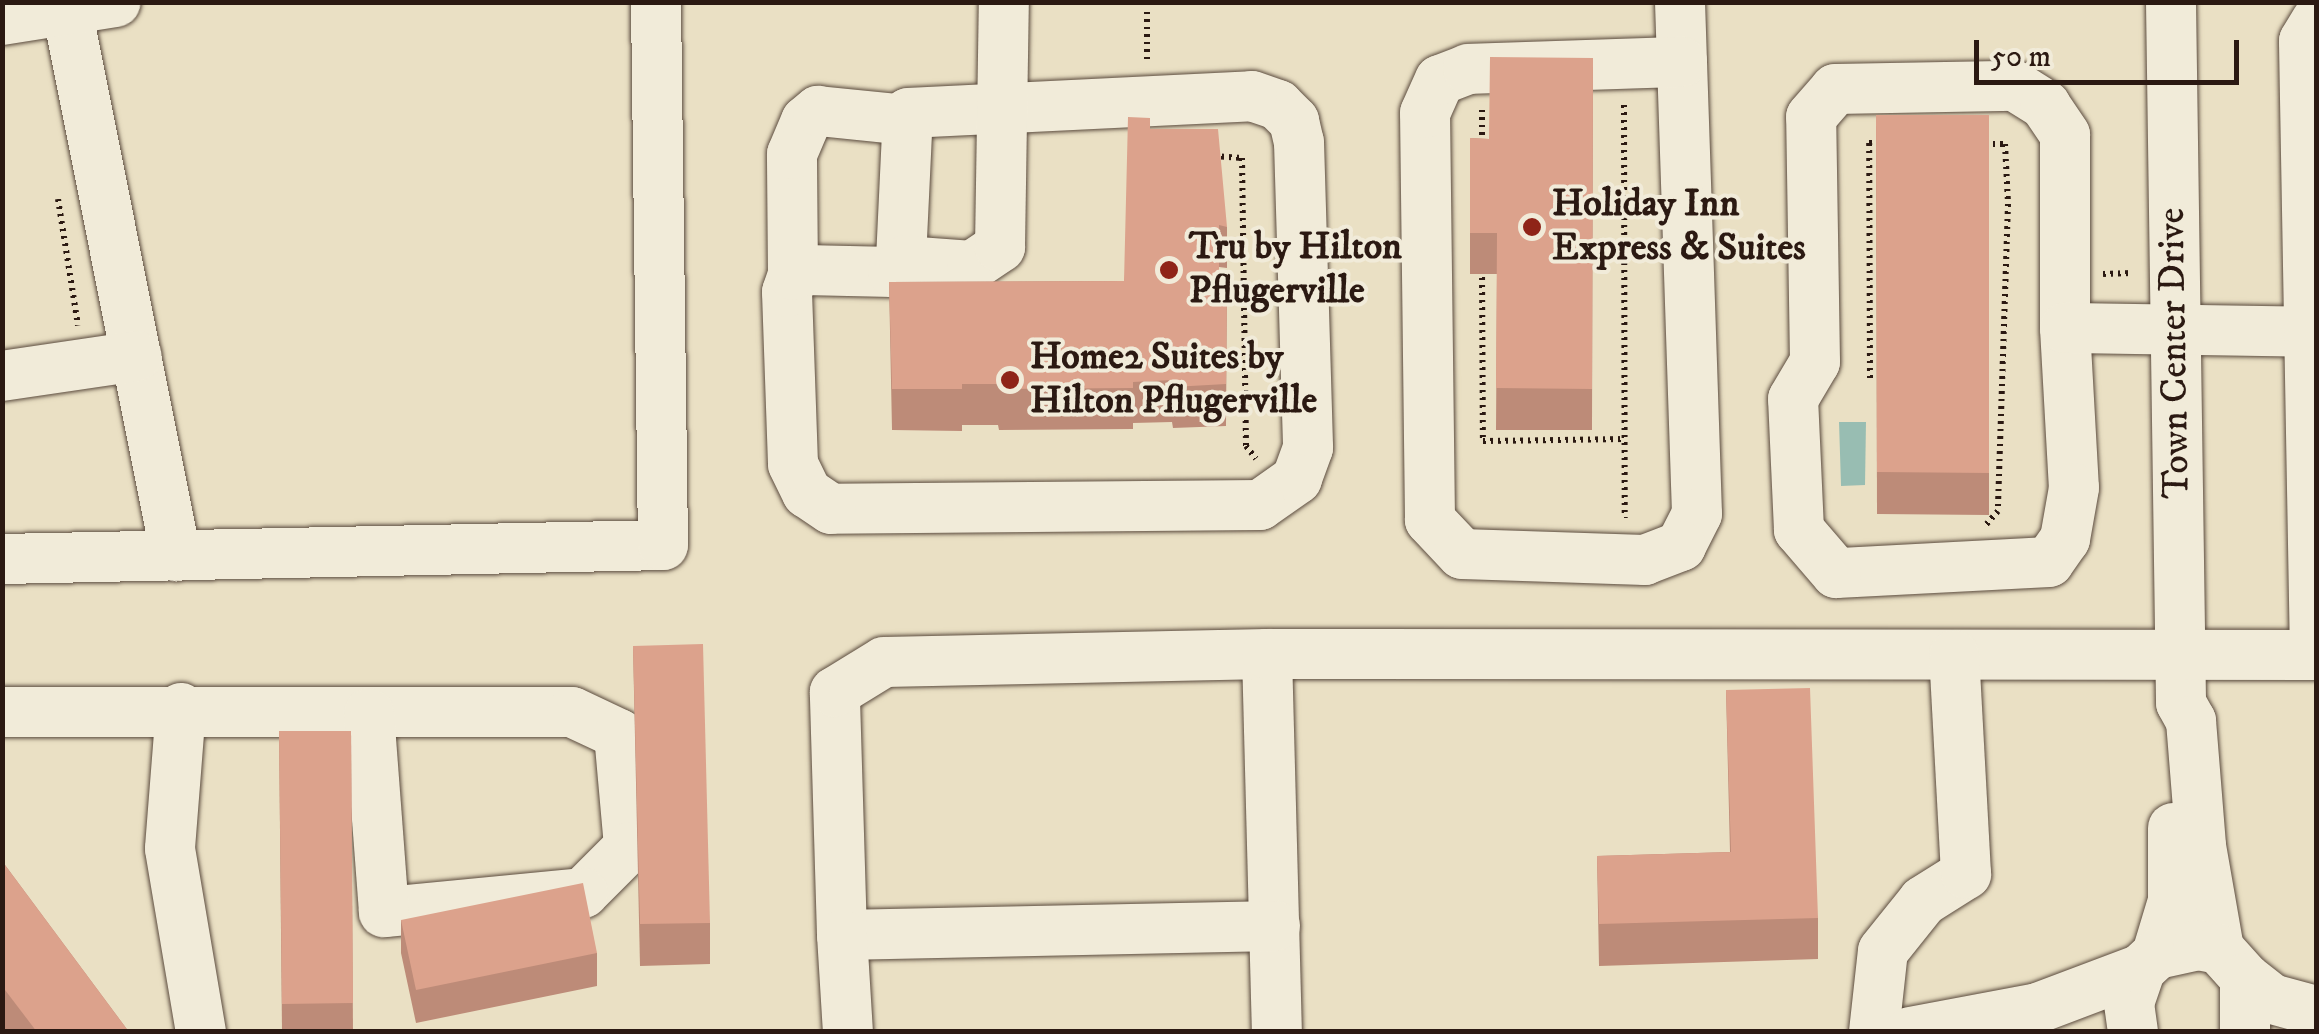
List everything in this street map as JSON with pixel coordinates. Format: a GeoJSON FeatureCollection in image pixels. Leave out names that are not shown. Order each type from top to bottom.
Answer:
{"type":"FeatureCollection","features":[{"type":"Feature","properties":{"kind":"street"},"geometry":{"type":"LineString","coordinates":[[2,20],[116,2]]}},
{"type":"Feature","properties":{"kind":"street"},"geometry":{"type":"LineString","coordinates":[[2,560],[662,545],[656,2]]}},
{"type":"Feature","properties":{"kind":"street"},"geometry":{"type":"LineString","coordinates":[[793,276],[893,272],[904,261],[972,266],[1000,247],[1004,2]]}},
{"type":"Feature","properties":{"kind":"street"},"geometry":{"type":"LineString","coordinates":[[1680,2],[1682,62],[1697,514],[1681,546],[1645,560],[1462,554],[1430,520],[1425,114],[1440,80],[1468,68],[1682,62]]}},
{"type":"Feature","properties":{"kind":"street","name":"Town Center Drive"},"geometry":{"type":"LineString","coordinates":[[2171,2],[2181,680],[2192,721],[2200,846],[2232,963],[2245,1032]]}},
{"type":"Feature","properties":{"kind":"street"},"geometry":{"type":"LineString","coordinates":[[67,10],[176,556]]}},
{"type":"Feature","properties":{"kind":"street"},"geometry":{"type":"LineString","coordinates":[[848,1032],[835,692],[884,662],[1267,654],[1954,654],[2181,680],[2316,655],[2311,123],[2304,42],[2313,15]]}},
{"type":"Feature","properties":{"kind":"street"},"geometry":{"type":"LineString","coordinates":[[2014,86],[2045,105],[2065,135],[2065,328],[2074,488],[2065,539],[2049,562],[1836,573],[1799,530],[1793,400],[1815,362],[1811,118],[1835,89],[2014,86]]}},
{"type":"Feature","properties":{"kind":"street"},"geometry":{"type":"LineString","coordinates":[[893,272],[901,260],[906,120],[918,109],[1252,96],[1278,105],[1294,121],[1308,410],[1308,448],[1297,479],[1260,505],[831,509],[807,493],[793,464],[788,292],[793,276],[792,154],[806,120],[818,111],[906,120]]}},
{"type":"Feature","properties":{"kind":"street"},"geometry":{"type":"LineString","coordinates":[[2065,328],[2312,332]]}},
{"type":"Feature","properties":{"kind":"street"},"geometry":{"type":"LineString","coordinates":[[2,376],[136,356]]}},
{"type":"Feature","properties":{"kind":"street"},"geometry":{"type":"LineString","coordinates":[[1267,654],[1277,1032]]}},
{"type":"Feature","properties":{"kind":"street"},"geometry":{"type":"LineString","coordinates":[[1874,1032],[1882,951],[1923,901],[1966,874],[1954,654]]}},
{"type":"Feature","properties":{"kind":"street","name":"Town Center Drive"},"geometry":{"type":"LineString","coordinates":[[2133,1032],[2129,1003],[2149,962],[2176,869],[2166,722],[2181,680]]}},
{"type":"Feature","properties":{"kind":"street"},"geometry":{"type":"LineString","coordinates":[[181,708],[170,850],[201,1032]]}},
{"type":"Feature","properties":{"kind":"street"},"geometry":{"type":"LineString","coordinates":[[2,712],[181,708],[369,714],[572,712],[618,734],[629,847],[583,893],[384,912],[369,714]]}},
{"type":"Feature","properties":{"kind":"street"},"geometry":{"type":"LineString","coordinates":[[842,935],[1275,926]]}},
{"type":"Feature","properties":{"kind":"street"},"geometry":{"type":"LineString","coordinates":[[1910,1032],[2038,1008],[2149,962],[2175,946],[2232,963],[2272,999],[2316,1012]]}},
{"type":"Feature","properties":{"kind":"path"},"geometry":{"type":"LineString","coordinates":[[1147,70],[1148,12]]}},
{"type":"Feature","properties":{"kind":"path"},"geometry":{"type":"LineString","coordinates":[[1482,92],[1482,149]]}},
{"type":"Feature","properties":{"kind":"path"},"geometry":{"type":"LineString","coordinates":[[1624,92],[1624,529]]}},
{"type":"Feature","properties":{"kind":"path"},"geometry":{"type":"LineString","coordinates":[[1870,378],[1869,143],[1888,143]]}},
{"type":"Feature","properties":{"kind":"path"},"geometry":{"type":"LineString","coordinates":[[1966,144],[2006,144],[2008,204],[1998,510],[1977,536]]}},
{"type":"Feature","properties":{"kind":"path"},"geometry":{"type":"LineString","coordinates":[[1204,156],[1242,158],[1246,446],[1266,471]]}},
{"type":"Feature","properties":{"kind":"path"},"geometry":{"type":"LineString","coordinates":[[56,188],[80,338]]}},
{"type":"Feature","properties":{"kind":"path"},"geometry":{"type":"LineString","coordinates":[[1482,262],[1483,441],[1624,439]]}},
{"type":"Feature","properties":{"kind":"path"},"geometry":{"type":"LineString","coordinates":[[2096,274],[2132,273]]}},
{"type":"Feature","properties":{"kind":"water"},"geometry":{"type":"Polygon","coordinates":[[[1839,422],[1866,422],[1865,485],[1841,486],[1839,422]]]}},
{"type":"Feature","properties":{"kind":"building","name":"Holiday Inn Express & Suites"},"geometry":{"type":"Polygon","coordinates":[[[1490,57],[1593,58],[1592,389],[1496,388],[1497,233],[1470,233],[1470,138],[1489,139],[1490,57]]]}},
{"type":"Feature","properties":{"kind":"building"},"geometry":{"type":"Polygon","coordinates":[[[1876,115],[1989,115],[1989,473],[1877,472],[1876,115]]]}},
{"type":"Feature","properties":{"kind":"building"},"geometry":{"type":"Polygon","coordinates":[[[1128,117],[1150,118],[1150,129],[1218,129],[1227,227],[1219,225],[1219,282],[1227,282],[1226,384],[1173,387],[1172,380],[1133,382],[1133,388],[999,389],[998,384],[962,384],[962,389],[892,389],[889,282],[1124,281],[1128,117]]]}},
{"type":"Feature","properties":{"kind":"building"},"geometry":{"type":"Polygon","coordinates":[[[703,644],[710,923],[640,924],[633,646],[703,644]]]}},
{"type":"Feature","properties":{"kind":"building"},"geometry":{"type":"Polygon","coordinates":[[[1810,688],[1818,918],[1599,924],[1597,856],[1731,852],[1726,690],[1810,688]]]}},
{"type":"Feature","properties":{"kind":"building"},"geometry":{"type":"Polygon","coordinates":[[[279,731],[351,731],[353,1003],[282,1004],[279,731]]]}},
{"type":"Feature","properties":{"kind":"building"},"geometry":{"type":"Polygon","coordinates":[[[2,861],[129,1032],[37,1032],[2,986],[2,861]]]}},
{"type":"Feature","properties":{"kind":"building"},"geometry":{"type":"Polygon","coordinates":[[[583,883],[597,953],[416,990],[401,920],[583,883]]]}},
{"type":"Feature","properties":{"kind":"place","name":"Holiday Inn Express & Suites"},"geometry":{"type":"Point","coordinates":[1532,227]}},
{"type":"Feature","properties":{"kind":"place","name":"Tru by Hilton Pflugerville"},"geometry":{"type":"Point","coordinates":[1169,270]}},
{"type":"Feature","properties":{"kind":"place","name":"Home2 Suites by Hilton Pflugerville"},"geometry":{"type":"Point","coordinates":[1010,380]}}]}
